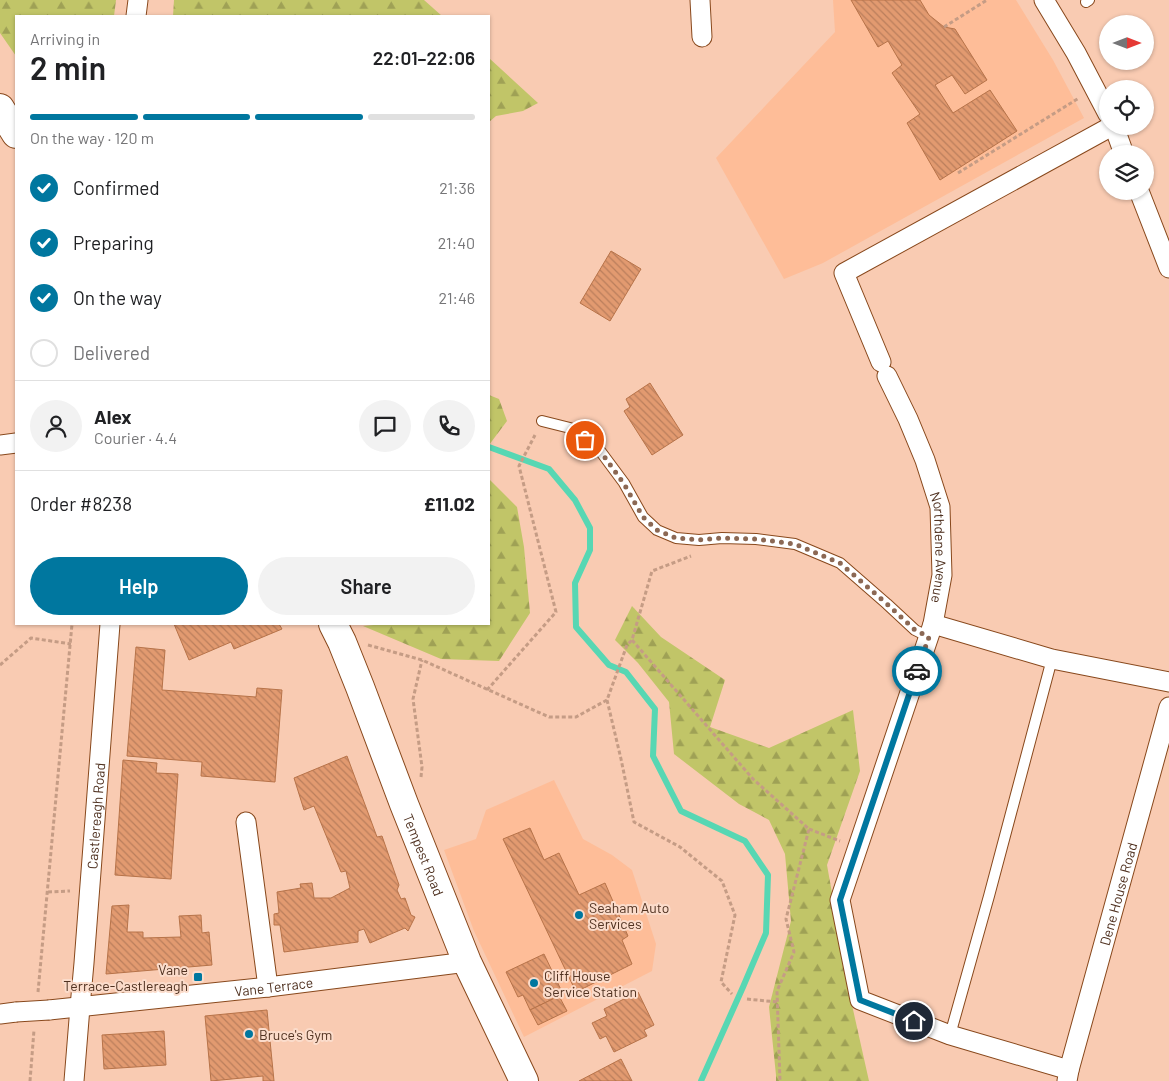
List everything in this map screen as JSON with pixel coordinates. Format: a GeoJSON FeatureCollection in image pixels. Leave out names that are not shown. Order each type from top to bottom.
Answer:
{"type":"FeatureCollection","features":[{"type":"Feature","properties":{"kind":"main road"},"geometry":{"type":"LineString","coordinates":[[0,108],[15,132]]}},
{"type":"Feature","properties":{"kind":"main road","name":"Tempest Road"},"geometry":{"type":"LineString","coordinates":[[333,625],[342,642],[360,687],[467,962],[524,1081]]}},
{"type":"Feature","properties":{"kind":"street"},"geometry":{"type":"LineString","coordinates":[[136,15],[138,0]]}},
{"type":"Feature","properties":{"kind":"street"},"geometry":{"type":"LineString","coordinates":[[700,0],[702,37]]}},
{"type":"Feature","properties":{"kind":"street"},"geometry":{"type":"LineString","coordinates":[[1044,0],[1076,53],[1099,97]]}},
{"type":"Feature","properties":{"kind":"street","name":"Northdene Avenue"},"geometry":{"type":"LineString","coordinates":[[1068,1075],[950,1035],[860,1000],[840,900],[931,630],[942,575],[940,507],[925,460],[844,273],[1099,134]]}},
{"type":"Feature","properties":{"kind":"street"},"geometry":{"type":"LineString","coordinates":[[1143,200],[1169,268]]}},
{"type":"Feature","properties":{"kind":"street"},"geometry":{"type":"LineString","coordinates":[[0,445],[15,443]]}},
{"type":"Feature","properties":{"kind":"street","name":"Castlereagh Road"},"geometry":{"type":"LineString","coordinates":[[74,1081],[110,625]]}},
{"type":"Feature","properties":{"kind":"street"},"geometry":{"type":"LineString","coordinates":[[931,630],[1052,659],[1169,682]]}},
{"type":"Feature","properties":{"kind":"street","name":"Dene House Road"},"geometry":{"type":"LineString","coordinates":[[1068,1075],[1169,707]]}},
{"type":"Feature","properties":{"kind":"street"},"geometry":{"type":"LineString","coordinates":[[246,822],[268,987]]}},
{"type":"Feature","properties":{"kind":"street","name":"Vane Terrace"},"geometry":{"type":"LineString","coordinates":[[8,1013],[43,1002],[80,1007],[268,987],[467,962]]}},
{"type":"Feature","properties":{"kind":"lane"},"geometry":{"type":"LineString","coordinates":[[542,421],[570,428],[601,452],[624,484],[643,517],[657,530],[676,538],[699,540],[722,538],[756,539],[795,544],[840,563],[915,630],[931,630]]}},
{"type":"Feature","properties":{"kind":"lane"},"geometry":{"type":"LineString","coordinates":[[950,1035],[1052,659]]}},
{"type":"Feature","properties":{"kind":"path"},"geometry":{"type":"LineString","coordinates":[[944,27],[987,0]]}},
{"type":"Feature","properties":{"kind":"path"},"geometry":{"type":"LineString","coordinates":[[958,173],[1080,97]]}},
{"type":"Feature","properties":{"kind":"path"},"geometry":{"type":"LineString","coordinates":[[487,690],[556,612],[519,466],[542,421]]}},
{"type":"Feature","properties":{"kind":"path"},"geometry":{"type":"LineString","coordinates":[[692,555],[652,571],[632,640],[627,645],[607,700],[634,822],[680,847],[722,881],[735,914],[721,982],[732,994]]}},
{"type":"Feature","properties":{"kind":"path"},"geometry":{"type":"LineString","coordinates":[[43,1002],[48,892],[72,625]]}},
{"type":"Feature","properties":{"kind":"path"},"geometry":{"type":"LineString","coordinates":[[0,665],[31,638],[71,644]]}},
{"type":"Feature","properties":{"kind":"path"},"geometry":{"type":"LineString","coordinates":[[632,640],[753,779],[809,829],[858,847]]}},
{"type":"Feature","properties":{"kind":"path"},"geometry":{"type":"LineString","coordinates":[[371,646],[422,660],[548,717],[576,717],[607,700]]}},
{"type":"Feature","properties":{"kind":"path"},"geometry":{"type":"LineString","coordinates":[[404,804],[419,794],[422,767],[412,699],[422,660]]}},
{"type":"Feature","properties":{"kind":"path"},"geometry":{"type":"LineString","coordinates":[[780,1081],[778,991],[794,952],[786,919],[809,829]]}},
{"type":"Feature","properties":{"kind":"path"},"geometry":{"type":"LineString","coordinates":[[48,892],[75,890]]}},
{"type":"Feature","properties":{"kind":"path"},"geometry":{"type":"LineString","coordinates":[[747,999],[778,1002]]}},
{"type":"Feature","properties":{"kind":"path"},"geometry":{"type":"LineString","coordinates":[[30,1081],[34,1023]]}},
{"type":"Feature","properties":{"kind":"shaded area"},"geometry":{"type":"Polygon","coordinates":[[[833,0],[1016,0],[1053,60],[1084,118],[823,263],[784,279],[716,158],[835,32],[833,0]]]}},
{"type":"Feature","properties":{"kind":"shaded area"},"geometry":{"type":"Polygon","coordinates":[[[554,780],[583,839],[612,855],[632,870],[656,944],[652,971],[524,1037],[474,931],[444,850],[476,839],[486,810],[554,780]]]}},
{"type":"Feature","properties":{"kind":"green space"},"geometry":{"type":"Polygon","coordinates":[[[0,0],[116,0],[114,15],[15,15],[15,55],[0,33],[0,0]]]}},
{"type":"Feature","properties":{"kind":"green space"},"geometry":{"type":"Polygon","coordinates":[[[174,0],[424,0],[441,15],[173,15],[174,0]]]}},
{"type":"Feature","properties":{"kind":"green space"},"geometry":{"type":"Polygon","coordinates":[[[490,59],[538,103],[523,111],[496,116],[490,121],[490,59]]]}},
{"type":"Feature","properties":{"kind":"green space"},"geometry":{"type":"Polygon","coordinates":[[[490,395],[499,399],[507,421],[490,444],[490,395]]]}},
{"type":"Feature","properties":{"kind":"green space"},"geometry":{"type":"Polygon","coordinates":[[[490,480],[517,507],[524,547],[530,613],[499,661],[441,659],[363,626],[490,625],[490,480]]]}},
{"type":"Feature","properties":{"kind":"green space"},"geometry":{"type":"Polygon","coordinates":[[[632,606],[661,637],[725,680],[710,727],[769,748],[853,710],[860,771],[827,865],[852,1005],[869,1081],[776,1081],[769,1007],[791,921],[785,854],[769,820],[739,804],[674,754],[669,702],[638,663],[615,640],[632,606]]]}},
{"type":"Feature","properties":{"kind":"building"},"geometry":{"type":"Polygon","coordinates":[[[851,0],[920,0],[929,15],[944,27],[955,29],[987,80],[965,94],[952,75],[935,85],[953,113],[990,90],[1017,131],[940,180],[907,123],[920,114],[892,73],[902,65],[888,41],[878,47],[851,0]]]}},
{"type":"Feature","properties":{"kind":"building"},"geometry":{"type":"Polygon","coordinates":[[[611,251],[641,269],[610,321],[580,303],[611,251]]]}},
{"type":"Feature","properties":{"kind":"building"},"geometry":{"type":"Polygon","coordinates":[[[650,383],[683,435],[652,455],[624,411],[630,407],[626,399],[650,383]]]}},
{"type":"Feature","properties":{"kind":"building"},"geometry":{"type":"Polygon","coordinates":[[[174,625],[280,625],[282,629],[234,649],[231,642],[189,660],[174,625]]]}},
{"type":"Feature","properties":{"kind":"building"},"geometry":{"type":"Polygon","coordinates":[[[136,647],[165,650],[162,690],[256,697],[257,688],[282,690],[275,782],[201,776],[202,762],[127,756],[136,647]]]}},
{"type":"Feature","properties":{"kind":"building"},"geometry":{"type":"Polygon","coordinates":[[[347,756],[377,837],[382,836],[399,885],[397,890],[401,899],[405,898],[411,915],[415,917],[408,931],[405,928],[370,943],[364,929],[358,931],[358,942],[284,952],[280,925],[274,925],[274,914],[279,913],[277,892],[301,888],[300,884],[312,883],[314,898],[331,898],[350,888],[346,871],[341,872],[314,806],[304,810],[294,778],[347,756]]]}},
{"type":"Feature","properties":{"kind":"building"},"geometry":{"type":"Polygon","coordinates":[[[123,760],[157,763],[156,773],[178,774],[171,879],[115,875],[123,760]]]}},
{"type":"Feature","properties":{"kind":"building","name":"Seaham Auto Services"},"geometry":{"type":"Polygon","coordinates":[[[530,828],[544,860],[559,853],[579,895],[605,883],[628,936],[622,940],[632,964],[576,992],[503,839],[530,828]]]}},
{"type":"Feature","properties":{"kind":"building"},"geometry":{"type":"Polygon","coordinates":[[[129,905],[127,932],[143,932],[143,938],[181,937],[179,916],[201,915],[202,933],[209,932],[212,965],[106,974],[112,906],[129,905]]]}},
{"type":"Feature","properties":{"kind":"building","name":"Cliff House Service Station"},"geometry":{"type":"Polygon","coordinates":[[[544,954],[563,994],[530,1010],[523,995],[518,997],[506,972],[544,954]]]}},
{"type":"Feature","properties":{"kind":"building"},"geometry":{"type":"Polygon","coordinates":[[[638,992],[654,1025],[644,1030],[647,1036],[614,1052],[606,1036],[600,1039],[592,1023],[607,1016],[604,1009],[638,992]]]}},
{"type":"Feature","properties":{"kind":"building"},"geometry":{"type":"Polygon","coordinates":[[[559,996],[567,1011],[538,1025],[530,1010],[559,996]]]}},
{"type":"Feature","properties":{"kind":"building"},"geometry":{"type":"Polygon","coordinates":[[[267,1010],[274,1081],[263,1081],[263,1076],[211,1081],[205,1016],[267,1010]]]}},
{"type":"Feature","properties":{"kind":"building"},"geometry":{"type":"Polygon","coordinates":[[[164,1031],[166,1065],[104,1069],[102,1035],[164,1031]]]}},
{"type":"Feature","properties":{"kind":"building"},"geometry":{"type":"Polygon","coordinates":[[[621,1059],[632,1081],[579,1081],[621,1059]]]}},
{"type":"Feature","properties":{"kind":"waterway"},"geometry":{"type":"LineString","coordinates":[[490,447],[549,469],[575,500],[590,528],[590,550],[575,583],[576,627],[609,665],[626,672],[655,709],[653,756],[681,811],[745,841],[768,875],[766,933],[701,1081]]}},
{"type":"Feature","properties":{"kind":"way so far"},"geometry":{"type":"LineString","coordinates":[[585,440],[601,452],[624,484],[643,517],[657,530],[676,538],[699,540],[722,538],[756,539],[795,544],[840,563],[915,630],[929,637],[917,671]]}},
{"type":"Feature","properties":{"kind":"place","name":"Seaham Auto Services"},"geometry":{"type":"Point","coordinates":[579,915]}},
{"type":"Feature","properties":{"kind":"place","name":"Vane Terrace-Castlereagh"},"geometry":{"type":"Point","coordinates":[198,977]}},
{"type":"Feature","properties":{"kind":"place","name":"Cliff House Service Station"},"geometry":{"type":"Point","coordinates":[534,983]}},
{"type":"Feature","properties":{"kind":"place","name":"Bruce's Gym"},"geometry":{"type":"Point","coordinates":[249,1034]}},
{"type":"Feature","properties":{"kind":"route"},"geometry":{"type":"LineString","coordinates":[[914,1021],[860,1000],[840,900],[917,671]]}}]}
